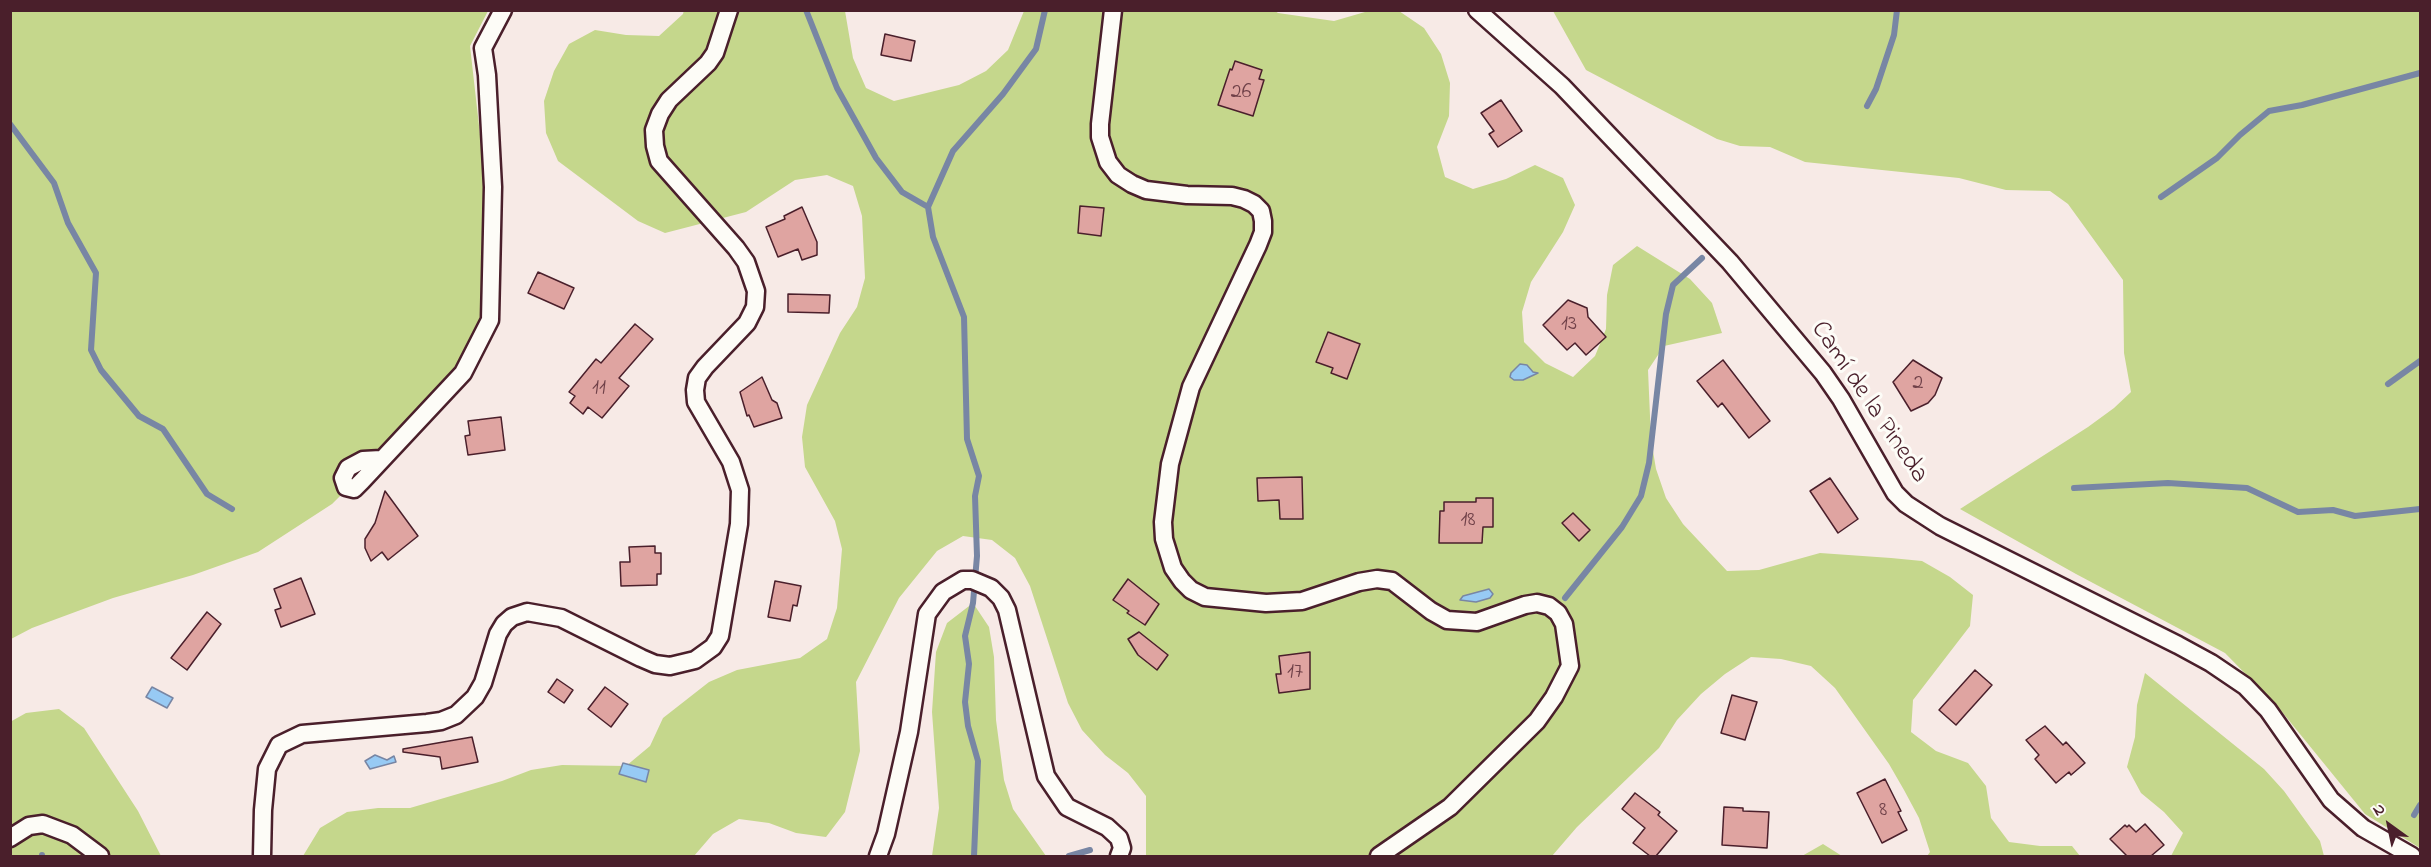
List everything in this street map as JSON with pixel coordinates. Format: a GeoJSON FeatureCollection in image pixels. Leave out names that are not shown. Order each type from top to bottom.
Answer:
{"type":"FeatureCollection","features":[{"type":"Feature","properties":{"kind":"street"},"geometry":{"type":"LineString","coordinates":[[381,459],[463,373],[490,320],[493,188],[487,75],[483,48],[503,10]]}},
{"type":"Feature","properties":{"kind":"street"},"geometry":{"type":"LineString","coordinates":[[262,856],[267,769],[279,745],[302,734],[427,723],[456,715],[476,697],[483,683],[498,634],[512,617],[527,612],[561,618],[640,658],[655,664],[670,666],[695,660],[713,647],[720,636],[739,524],[740,490],[731,462],[696,402],[695,390],[697,378],[705,367],[747,323],[755,307],[756,291],[746,262],[736,248],[659,161],[654,130],[669,100],[708,63],[715,53],[729,10]]}},
{"type":"Feature","properties":{"kind":"street"},"geometry":{"type":"LineString","coordinates":[[1113,10],[1100,124],[1100,137],[1108,162],[1118,175],[1146,190],[1187,195],[1232,196],[1244,200],[1254,204],[1261,211],[1263,221],[1263,232],[1258,245],[1191,387],[1170,464],[1163,522],[1164,539],[1173,568],[1182,581],[1191,590],[1205,597],[1266,603],[1302,601],[1359,582],[1377,579],[1392,581],[1431,611],[1447,620],[1477,622],[1537,603],[1549,606],[1558,613],[1564,624],[1570,666],[1554,697],[1537,721],[1450,807],[1379,856]]}},
{"type":"Feature","properties":{"kind":"street","name":"Camí de la Pineda"},"geometry":{"type":"LineString","coordinates":[[1477,10],[1562,86],[1693,220],[1730,262],[1823,373],[1841,399],[1895,493],[1906,504],[1940,526],[2178,645],[2211,663],[2237,681],[2262,703],[2331,800],[2363,828],[2412,856]]}},
{"type":"Feature","properties":{"kind":"street"},"geometry":{"type":"LineString","coordinates":[[878,856],[886,834],[909,732],[927,614],[943,592],[963,580],[972,580],[991,588],[1007,610],[1046,776],[1067,807],[1107,827],[1119,838],[1122,848],[1119,856]]}},
{"type":"Feature","properties":{"kind":"street"},"geometry":{"type":"LineString","coordinates":[[10,838],[29,826],[43,824],[72,835],[100,856]]}},
{"type":"Feature","properties":{"kind":"green space"},"geometry":{"type":"Polygon","coordinates":[[[684,10],[845,11],[853,58],[866,88],[894,101],[959,85],[986,71],[1008,50],[1024,11],[1274,10],[1278,13],[1334,21],[1365,12],[1399,11],[1424,28],[1441,54],[1450,83],[1449,116],[1437,147],[1445,177],[1473,189],[1506,179],[1535,165],[1563,178],[1575,205],[1563,232],[1531,282],[1522,312],[1524,342],[1545,363],[1573,377],[1595,356],[1606,329],[1607,295],[1613,265],[1637,246],[1690,279],[1712,303],[1722,333],[1664,346],[1648,370],[1651,439],[1656,469],[1666,498],[1683,524],[1727,571],[1759,570],[1820,553],[1922,561],[1950,577],[1973,595],[1970,626],[1913,700],[1911,732],[1936,751],[1968,763],[1986,786],[1991,818],[2009,842],[2040,846],[2072,846],[2080,856],[1927,856],[1930,852],[1919,818],[1904,790],[1889,764],[1835,688],[1811,666],[1781,659],[1751,657],[1725,674],[1701,694],[1677,720],[1659,748],[1577,827],[1552,856],[1146,856],[1146,796],[1128,773],[1105,755],[1082,730],[1068,703],[1030,586],[1015,558],[992,540],[963,536],[937,551],[899,598],[856,682],[860,751],[845,812],[826,837],[796,833],[769,823],[739,819],[713,834],[694,856],[303,856],[320,828],[347,812],[378,808],[410,808],[502,781],[531,770],[562,765],[626,766],[650,746],[663,718],[709,682],[737,670],[800,658],[827,639],[837,608],[842,549],[835,521],[805,467],[802,437],[807,405],[840,333],[857,307],[865,278],[862,216],[853,186],[827,175],[795,180],[746,212],[665,233],[638,221],[558,161],[546,133],[544,101],[554,71],[569,44],[595,30],[626,35],[659,36],[683,14],[684,10]]]}},
{"type":"Feature","properties":{"kind":"green space"},"geometry":{"type":"Polygon","coordinates":[[[11,11],[488,11],[470,46],[483,161],[488,338],[437,400],[332,504],[258,552],[193,575],[113,598],[32,628],[11,639],[11,11]]]}},
{"type":"Feature","properties":{"kind":"green space"},"geometry":{"type":"Polygon","coordinates":[[[1553,11],[2420,11],[2420,848],[2365,814],[2278,707],[2225,653],[1960,509],[2088,427],[2131,392],[2124,353],[2123,280],[2068,204],[2050,191],[2006,190],[1959,178],[1805,162],[1770,147],[1740,146],[1717,139],[1586,70],[1553,11]]]}},
{"type":"Feature","properties":{"kind":"green space"},"geometry":{"type":"Polygon","coordinates":[[[973,603],[989,627],[994,657],[996,720],[1004,780],[1013,809],[1046,856],[932,856],[939,808],[932,712],[936,652],[947,623],[973,603]]]}},
{"type":"Feature","properties":{"kind":"green space"},"geometry":{"type":"Polygon","coordinates":[[[2145,673],[2264,769],[2284,791],[2320,841],[2324,856],[2171,856],[2183,833],[2164,812],[2141,793],[2127,767],[2135,737],[2137,705],[2145,673]]]}},
{"type":"Feature","properties":{"kind":"green space"},"geometry":{"type":"Polygon","coordinates":[[[59,709],[84,728],[138,811],[161,856],[11,856],[10,722],[26,713],[59,709]]]}},
{"type":"Feature","properties":{"kind":"green space"},"geometry":{"type":"Polygon","coordinates":[[[1823,844],[1842,856],[1802,856],[1823,844]]]}},
{"type":"Feature","properties":{"kind":"water"},"geometry":{"type":"Polygon","coordinates":[[[1520,364],[1527,365],[1533,372],[1538,373],[1523,380],[1514,380],[1510,377],[1511,373],[1520,364]]]}},
{"type":"Feature","properties":{"kind":"water"},"geometry":{"type":"Polygon","coordinates":[[[1489,589],[1493,594],[1490,598],[1476,602],[1460,600],[1463,596],[1489,589]]]}},
{"type":"Feature","properties":{"kind":"water"},"geometry":{"type":"Polygon","coordinates":[[[152,687],[173,698],[167,708],[146,697],[152,687]]]}},
{"type":"Feature","properties":{"kind":"water"},"geometry":{"type":"Polygon","coordinates":[[[375,755],[387,760],[394,756],[396,762],[370,769],[365,761],[375,755]]]}},
{"type":"Feature","properties":{"kind":"water"},"geometry":{"type":"Polygon","coordinates":[[[623,763],[649,770],[646,782],[619,774],[623,763]]]}},
{"type":"Feature","properties":{"kind":"building"},"geometry":{"type":"Polygon","coordinates":[[[885,34],[915,41],[911,61],[881,55],[885,34]]]}},
{"type":"Feature","properties":{"kind":"building"},"geometry":{"type":"Polygon","coordinates":[[[1235,61],[1262,70],[1259,79],[1264,80],[1253,116],[1218,105],[1235,61]]]}},
{"type":"Feature","properties":{"kind":"building"},"geometry":{"type":"Polygon","coordinates":[[[1501,100],[1522,131],[1498,147],[1489,134],[1494,131],[1481,113],[1501,100]]]}},
{"type":"Feature","properties":{"kind":"building"},"geometry":{"type":"Polygon","coordinates":[[[1080,206],[1104,208],[1101,236],[1078,233],[1080,206]]]}},
{"type":"Feature","properties":{"kind":"building"},"geometry":{"type":"Polygon","coordinates":[[[802,207],[817,242],[817,255],[802,260],[798,249],[778,257],[766,227],[785,219],[784,216],[802,207]]]}},
{"type":"Feature","properties":{"kind":"building"},"geometry":{"type":"Polygon","coordinates":[[[538,272],[574,288],[564,309],[528,293],[538,272]]]}},
{"type":"Feature","properties":{"kind":"building"},"geometry":{"type":"Polygon","coordinates":[[[788,294],[830,295],[829,313],[788,312],[788,294]]]}},
{"type":"Feature","properties":{"kind":"building"},"geometry":{"type":"Polygon","coordinates":[[[1568,300],[1587,308],[1588,317],[1606,337],[1586,355],[1575,343],[1567,350],[1543,325],[1568,300]]]}},
{"type":"Feature","properties":{"kind":"building"},"geometry":{"type":"Polygon","coordinates":[[[635,324],[653,339],[619,378],[629,386],[602,418],[588,407],[583,414],[570,403],[575,396],[569,392],[596,359],[601,363],[635,324]]]}},
{"type":"Feature","properties":{"kind":"building"},"geometry":{"type":"Polygon","coordinates":[[[1328,332],[1360,344],[1347,379],[1331,373],[1333,368],[1316,362],[1328,332]]]}},
{"type":"Feature","properties":{"kind":"building"},"geometry":{"type":"Polygon","coordinates":[[[1723,360],[1770,421],[1749,438],[1722,403],[1718,407],[1697,381],[1723,360]]]}},
{"type":"Feature","properties":{"kind":"building"},"geometry":{"type":"Polygon","coordinates":[[[1913,360],[1942,378],[1935,395],[1928,403],[1911,411],[1893,382],[1913,360]]]}},
{"type":"Feature","properties":{"kind":"building"},"geometry":{"type":"Polygon","coordinates":[[[762,377],[772,400],[777,403],[782,418],[754,427],[749,415],[747,416],[740,392],[762,377]]]}},
{"type":"Feature","properties":{"kind":"building"},"geometry":{"type":"Polygon","coordinates":[[[501,417],[505,450],[468,455],[465,436],[470,435],[468,421],[501,417]]]}},
{"type":"Feature","properties":{"kind":"building"},"geometry":{"type":"Polygon","coordinates":[[[1302,477],[1303,519],[1280,519],[1279,500],[1258,501],[1257,478],[1302,477]]]}},
{"type":"Feature","properties":{"kind":"building"},"geometry":{"type":"Polygon","coordinates":[[[1830,478],[1858,519],[1838,533],[1810,491],[1830,478]]]}},
{"type":"Feature","properties":{"kind":"building"},"geometry":{"type":"Polygon","coordinates":[[[385,491],[418,536],[388,560],[382,552],[371,561],[365,548],[365,539],[375,523],[385,491]]]}},
{"type":"Feature","properties":{"kind":"building"},"geometry":{"type":"Polygon","coordinates":[[[1476,498],[1493,498],[1493,527],[1483,527],[1482,543],[1439,543],[1440,511],[1444,511],[1444,502],[1476,502],[1476,498]]]}},
{"type":"Feature","properties":{"kind":"building"},"geometry":{"type":"Polygon","coordinates":[[[1573,513],[1590,530],[1579,541],[1562,523],[1573,513]]]}},
{"type":"Feature","properties":{"kind":"building"},"geometry":{"type":"Polygon","coordinates":[[[655,546],[655,553],[661,553],[661,574],[657,574],[657,585],[621,586],[620,562],[630,562],[629,547],[655,546]]]}},
{"type":"Feature","properties":{"kind":"building"},"geometry":{"type":"Polygon","coordinates":[[[301,578],[315,614],[281,627],[275,610],[281,608],[274,589],[301,578]]]}},
{"type":"Feature","properties":{"kind":"building"},"geometry":{"type":"Polygon","coordinates":[[[1128,579],[1159,604],[1145,625],[1113,600],[1128,579]]]}},
{"type":"Feature","properties":{"kind":"building"},"geometry":{"type":"Polygon","coordinates":[[[775,581],[801,586],[797,606],[793,605],[790,621],[768,617],[775,581]]]}},
{"type":"Feature","properties":{"kind":"building"},"geometry":{"type":"Polygon","coordinates":[[[207,612],[221,624],[187,670],[171,658],[207,612]]]}},
{"type":"Feature","properties":{"kind":"building"},"geometry":{"type":"Polygon","coordinates":[[[1139,632],[1168,655],[1157,670],[1138,655],[1128,639],[1139,632]]]}},
{"type":"Feature","properties":{"kind":"building"},"geometry":{"type":"Polygon","coordinates":[[[1310,652],[1310,689],[1279,693],[1276,674],[1281,674],[1279,656],[1310,652]]]}},
{"type":"Feature","properties":{"kind":"building"},"geometry":{"type":"Polygon","coordinates":[[[1975,670],[1992,685],[1956,725],[1939,710],[1975,670]]]}},
{"type":"Feature","properties":{"kind":"building"},"geometry":{"type":"Polygon","coordinates":[[[557,679],[573,690],[564,703],[548,692],[557,679]]]}},
{"type":"Feature","properties":{"kind":"building"},"geometry":{"type":"Polygon","coordinates":[[[605,687],[628,704],[611,727],[588,709],[605,687]]]}},
{"type":"Feature","properties":{"kind":"building"},"geometry":{"type":"Polygon","coordinates":[[[1732,695],[1757,702],[1745,740],[1721,733],[1732,695]]]}},
{"type":"Feature","properties":{"kind":"building"},"geometry":{"type":"Polygon","coordinates":[[[2045,726],[2063,745],[2066,742],[2085,763],[2071,775],[2069,772],[2056,783],[2035,759],[2039,755],[2026,740],[2045,726]]]}},
{"type":"Feature","properties":{"kind":"building"},"geometry":{"type":"Polygon","coordinates":[[[472,737],[478,762],[442,769],[440,757],[403,752],[403,749],[472,737]]]}},
{"type":"Feature","properties":{"kind":"building"},"geometry":{"type":"Polygon","coordinates":[[[1885,779],[1901,811],[1898,812],[1907,830],[1882,843],[1857,793],[1885,779]]]}},
{"type":"Feature","properties":{"kind":"building"},"geometry":{"type":"Polygon","coordinates":[[[1635,793],[1660,812],[1658,815],[1677,831],[1656,856],[1650,856],[1633,843],[1645,828],[1622,809],[1635,793]]]}},
{"type":"Feature","properties":{"kind":"building"},"geometry":{"type":"Polygon","coordinates":[[[1724,807],[1743,808],[1743,811],[1769,812],[1767,848],[1722,845],[1724,807]]]}},
{"type":"Feature","properties":{"kind":"building"},"geometry":{"type":"Polygon","coordinates":[[[2145,824],[2164,845],[2151,856],[2127,856],[2110,839],[2125,825],[2127,827],[2129,825],[2136,832],[2145,824]]]}},
{"type":"Feature","properties":{"kind":"waterway"},"geometry":{"type":"LineString","coordinates":[[806,10],[837,88],[876,158],[902,192],[928,207]]}},
{"type":"Feature","properties":{"kind":"waterway"},"geometry":{"type":"LineString","coordinates":[[974,856],[978,761],[968,726],[965,702],[969,664],[965,636],[973,603],[977,556],[975,496],[979,476],[967,439],[964,317],[933,237],[928,207],[953,151],[1003,94],[1036,49],[1045,10]]}},
{"type":"Feature","properties":{"kind":"waterway"},"geometry":{"type":"LineString","coordinates":[[1867,106],[1876,89],[1894,35],[1897,10]]}},
{"type":"Feature","properties":{"kind":"waterway"},"geometry":{"type":"LineString","coordinates":[[2161,197],[2217,158],[2269,111],[2302,105],[2420,73]]}},
{"type":"Feature","properties":{"kind":"waterway"},"geometry":{"type":"LineString","coordinates":[[10,124],[54,183],[68,223],[96,273],[91,350],[101,370],[139,416],[163,429],[207,494],[232,509]]}},
{"type":"Feature","properties":{"kind":"waterway"},"geometry":{"type":"LineString","coordinates":[[1565,598],[1622,527],[1641,496],[1649,463],[1666,314],[1673,285],[1702,258]]}},
{"type":"Feature","properties":{"kind":"waterway"},"geometry":{"type":"LineString","coordinates":[[2388,384],[2420,361]]}},
{"type":"Feature","properties":{"kind":"waterway"},"geometry":{"type":"LineString","coordinates":[[2074,488],[2168,483],[2247,488],[2298,512],[2333,510],[2355,516],[2420,509]]}},
{"type":"Feature","properties":{"kind":"waterway"},"geometry":{"type":"LineString","coordinates":[[2414,815],[2420,805]]}},
{"type":"Feature","properties":{"kind":"waterway"},"geometry":{"type":"LineString","coordinates":[[1069,856],[1090,850]]}}]}
